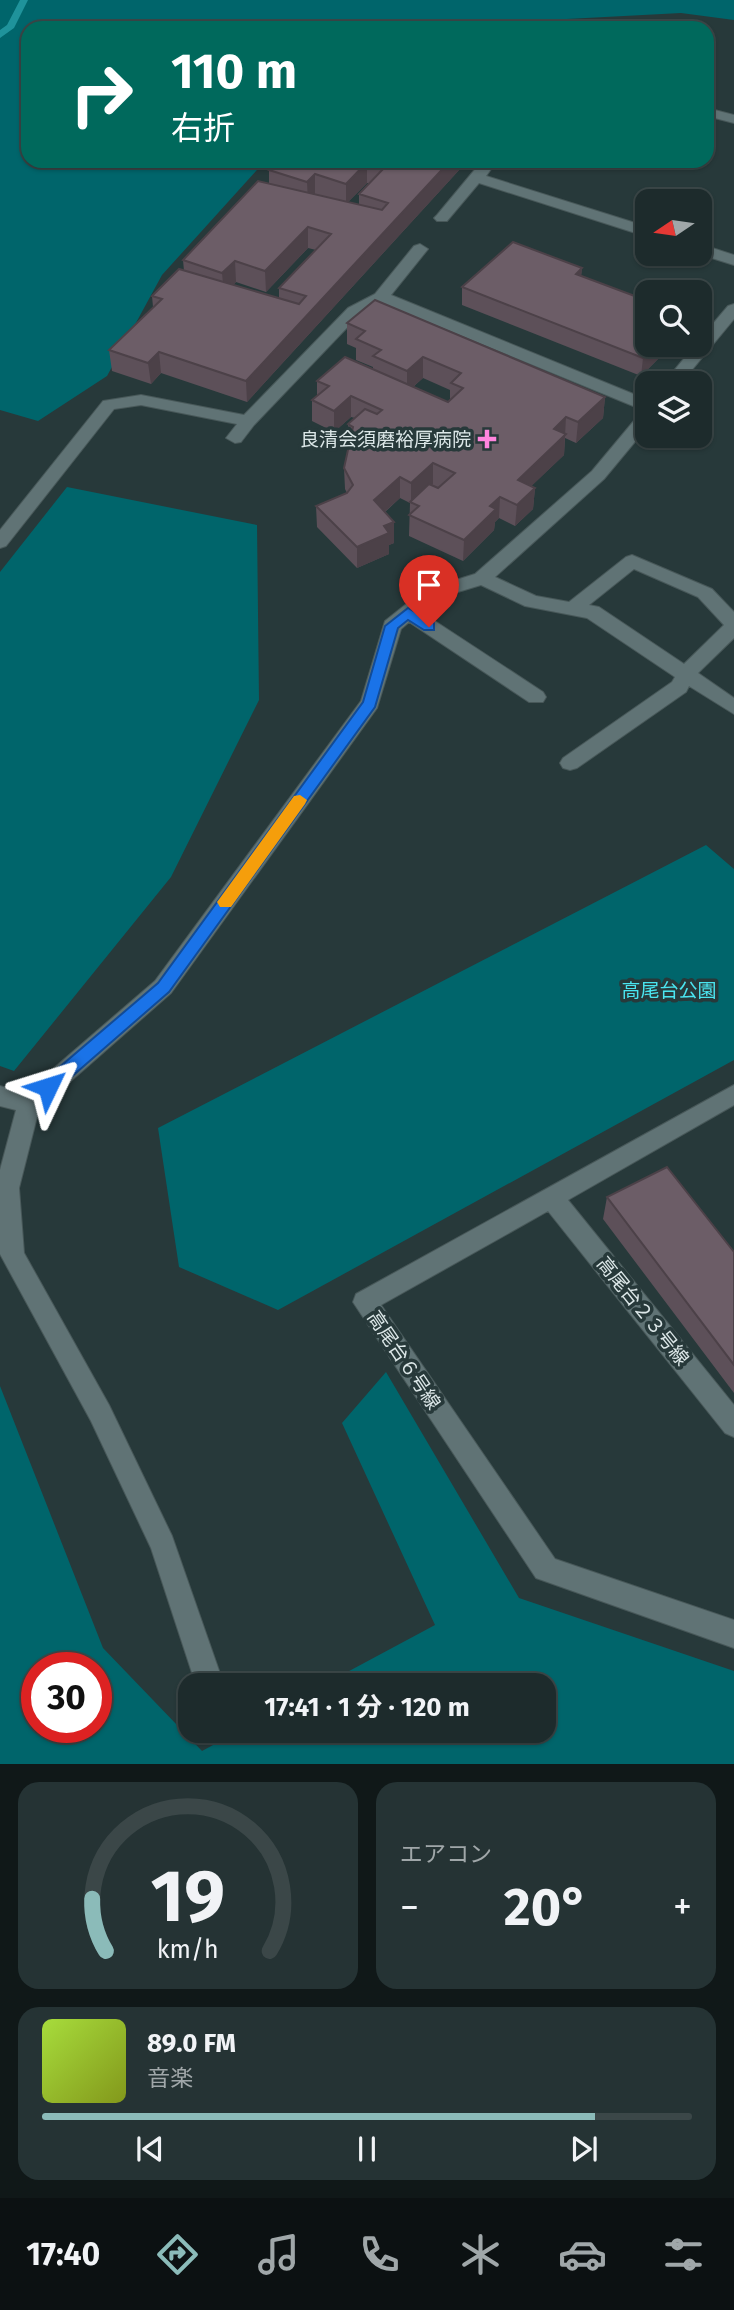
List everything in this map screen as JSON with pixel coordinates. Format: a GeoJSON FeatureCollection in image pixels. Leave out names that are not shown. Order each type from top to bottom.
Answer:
{"type":"FeatureCollection","features":[{"type":"Feature","properties":{"kind":"street"},"geometry":{"type":"LineString","coordinates":[[714,114],[734,119]]}},
{"type":"Feature","properties":{"kind":"street"},"geometry":{"type":"LineString","coordinates":[[442,218],[485,168]]}},
{"type":"Feature","properties":{"kind":"street"},"geometry":{"type":"LineString","coordinates":[[478,178],[635,228]]}},
{"type":"Feature","properties":{"kind":"street"},"geometry":{"type":"LineString","coordinates":[[235,438],[248,421],[354,311],[381,297],[420,249]]}},
{"type":"Feature","properties":{"kind":"street"},"geometry":{"type":"LineString","coordinates":[[712,253],[734,260]]}},
{"type":"Feature","properties":{"kind":"street"},"geometry":{"type":"LineString","coordinates":[[381,297],[635,401]]}},
{"type":"Feature","properties":{"kind":"street"},"geometry":{"type":"LineString","coordinates":[[682,371],[734,309]]}},
{"type":"Feature","properties":{"kind":"street"},"geometry":{"type":"LineString","coordinates":[[0,542],[109,405],[141,400],[248,421]]}},
{"type":"Feature","properties":{"kind":"street"},"geometry":{"type":"LineString","coordinates":[[206,1673],[163,1545],[100,1413],[12,1254],[7,1188],[29,1104],[163,988],[370,703],[392,626],[430,594],[482,578],[598,475],[635,430]]}},
{"type":"Feature","properties":{"kind":"street"},"geometry":{"type":"LineString","coordinates":[[570,763],[679,687],[693,665],[734,626],[705,593],[632,561],[572,609]]}},
{"type":"Feature","properties":{"kind":"street"},"geometry":{"type":"LineString","coordinates":[[482,578],[532,602],[592,612],[734,706]]}},
{"type":"Feature","properties":{"kind":"street"},"geometry":{"type":"LineString","coordinates":[[408,612],[536,697]]}},
{"type":"Feature","properties":{"kind":"street"},"geometry":{"type":"LineString","coordinates":[[0,1096],[29,1104]]}},
{"type":"Feature","properties":{"kind":"street","name":"高尾台６号線"},"geometry":{"type":"LineString","coordinates":[[730,1102],[551,1197],[365,1302],[546,1569],[734,1634]]}},
{"type":"Feature","properties":{"kind":"street","name":"高尾台２３号線"},"geometry":{"type":"LineString","coordinates":[[551,1197],[734,1424]]}},
{"type":"Feature","properties":{"kind":"green space"},"geometry":{"type":"Polygon","coordinates":[[[0,0],[734,0],[734,20],[681,13],[529,21],[21,21],[21,168],[259,168],[162,275],[107,376],[38,421],[0,410],[0,0]]]}},
{"type":"Feature","properties":{"kind":"green space"},"geometry":{"type":"Polygon","coordinates":[[[67,487],[257,525],[259,700],[171,877],[14,1071],[0,1066],[0,572],[67,487]]]}},
{"type":"Feature","properties":{"kind":"green space","name":"高尾台公園"},"geometry":{"type":"Polygon","coordinates":[[[706,845],[734,869],[734,1060],[278,1310],[179,1267],[158,1128],[706,845]]]}},
{"type":"Feature","properties":{"kind":"green space"},"geometry":{"type":"Polygon","coordinates":[[[386,1372],[519,1598],[734,1671],[734,1764],[0,1764],[0,1386],[107,1652],[21,1652],[21,1743],[112,1743],[112,1657],[178,1726],[178,1743],[194,1743],[202,1751],[217,1743],[556,1743],[556,1673],[345,1673],[435,1625],[342,1423],[386,1372]]]}},
{"type":"Feature","properties":{"kind":"building"},"geometry":{"type":"Polygon","coordinates":[[[361,168],[346,184],[315,174],[307,182],[269,170],[361,168]]]}},
{"type":"Feature","properties":{"kind":"building"},"geometry":{"type":"Polygon","coordinates":[[[384,168],[444,168],[246,381],[159,352],[148,363],[109,350],[162,299],[152,296],[179,269],[299,304],[306,296],[279,288],[331,234],[308,227],[265,271],[235,261],[222,273],[183,260],[258,181],[382,210],[388,203],[359,194],[384,168]]]}},
{"type":"Feature","properties":{"kind":"building"},"geometry":{"type":"Polygon","coordinates":[[[513,242],[582,268],[576,274],[635,296],[635,355],[462,287],[513,242]]]}},
{"type":"Feature","properties":{"kind":"building"},"geometry":{"type":"Polygon","coordinates":[[[375,300],[605,397],[578,422],[566,417],[554,429],[566,434],[518,480],[535,488],[517,505],[500,497],[490,506],[496,509],[464,540],[409,515],[419,506],[410,502],[429,484],[438,488],[455,473],[433,463],[411,483],[400,477],[374,500],[394,522],[384,526],[389,533],[357,547],[316,506],[347,493],[353,485],[344,468],[353,427],[348,424],[365,409],[377,414],[382,410],[351,396],[334,411],[312,400],[329,386],[317,381],[345,357],[448,402],[463,388],[451,383],[461,373],[423,357],[407,371],[373,356],[381,350],[356,339],[365,331],[347,323],[375,300]]]}},
{"type":"Feature","properties":{"kind":"building"},"geometry":{"type":"Polygon","coordinates":[[[667,1167],[734,1252],[734,1365],[607,1197],[667,1167]]]}},
{"type":"Feature","properties":{"kind":"waterway"},"geometry":{"type":"LineString","coordinates":[[0,35],[11,26],[24,0]]}},
{"type":"Feature","properties":{"kind":"slow traffic"},"geometry":{"type":"LineString","coordinates":[[225,902],[300,800]]}},
{"type":"Feature","properties":{"kind":"place","name":"良清会須磨裕厚病院"},"geometry":{"type":"Point","coordinates":[487,439]}},
{"type":"Feature","properties":{"kind":"route"},"geometry":{"type":"LineString","coordinates":[[48,1087],[163,988],[370,703],[392,626],[408,612],[429,627]]}}]}
